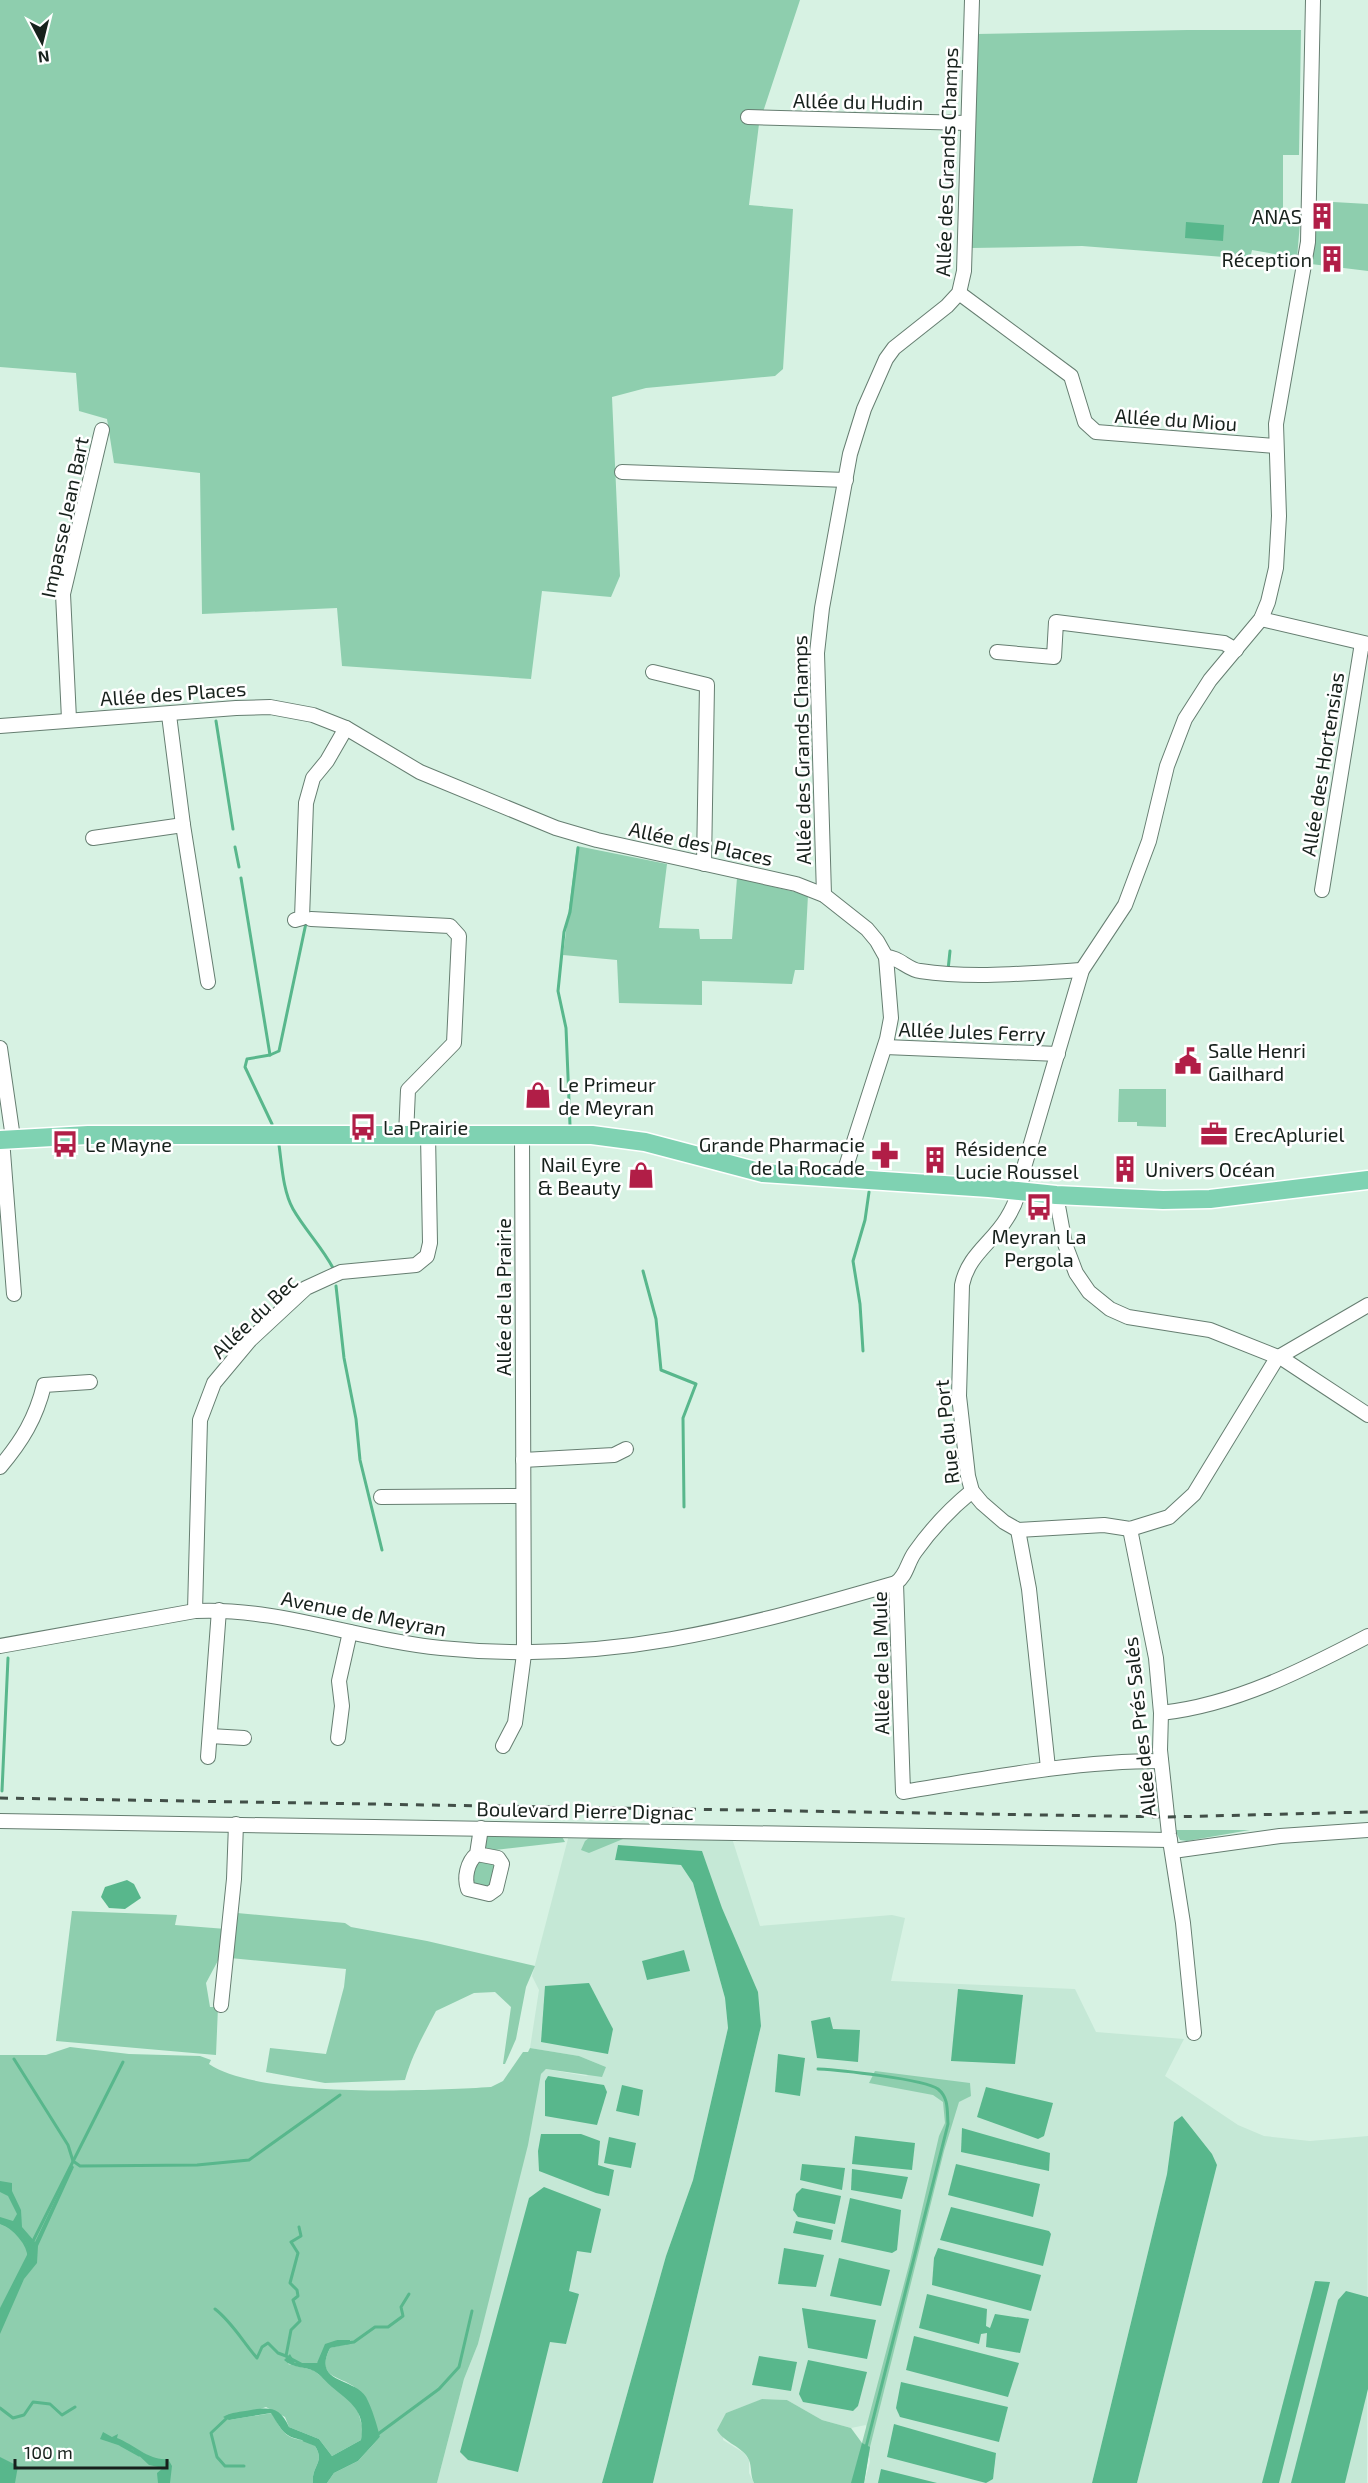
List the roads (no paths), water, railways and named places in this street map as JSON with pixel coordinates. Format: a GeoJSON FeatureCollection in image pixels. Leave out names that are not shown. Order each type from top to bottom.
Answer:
{"type":"FeatureCollection","features":[{"type":"Feature","properties":{"kind":"main road"},"geometry":{"type":"LineString","coordinates":[[5,1139],[88,1136],[578,1134],[629,1139],[763,1173],[989,1188],[1056,1196],[1163,1200],[1210,1199],[1368,1180]]}},
{"type":"Feature","properties":{"kind":"street","name":"Allée des Grands Champs"},"geometry":{"type":"LineString","coordinates":[[824,895],[817,653],[822,608],[854,438],[886,359],[894,348],[947,306],[958,293],[964,271],[972,0]]}},
{"type":"Feature","properties":{"kind":"street"},"geometry":{"type":"LineString","coordinates":[[1313,0],[1308,242],[1281,387],[1275,446],[1280,516],[1276,568],[1268,602],[1261,619],[1365,644]]}},
{"type":"Feature","properties":{"kind":"street","name":"Allée du Hudin"},"geometry":{"type":"LineString","coordinates":[[748,117],[967,123]]}},
{"type":"Feature","properties":{"kind":"street","name":"Allée du Miou"},"geometry":{"type":"LineString","coordinates":[[958,293],[1071,376],[1085,422],[1096,432],[1275,446]]}},
{"type":"Feature","properties":{"kind":"street","name":"Impasse Jean Bart"},"geometry":{"type":"LineString","coordinates":[[69,719],[63,594],[102,430]]}},
{"type":"Feature","properties":{"kind":"street"},"geometry":{"type":"LineString","coordinates":[[622,472],[846,480]]}},
{"type":"Feature","properties":{"kind":"street","name":"Rue du Port"},"geometry":{"type":"LineString","coordinates":[[1018,1530],[992,1513],[972,1491],[964,1457],[959,1396],[962,1285],[973,1257],[1006,1220],[1020,1193],[1025,1164],[1082,970],[1125,905],[1149,841],[1167,766],[1185,719],[1210,680],[1261,619]]}},
{"type":"Feature","properties":{"kind":"street"},"geometry":{"type":"LineString","coordinates":[[997,652],[1054,657],[1056,622],[1224,643],[1236,650]]}},
{"type":"Feature","properties":{"kind":"street","name":"Allée des Hortensias"},"geometry":{"type":"LineString","coordinates":[[1322,890],[1365,644]]}},
{"type":"Feature","properties":{"kind":"street"},"geometry":{"type":"LineString","coordinates":[[653,672],[707,686],[704,864]]}},
{"type":"Feature","properties":{"kind":"street","name":"Allée des Places"},"geometry":{"type":"LineString","coordinates":[[0,726],[69,719],[169,715],[270,707],[313,715],[346,728],[420,772],[502,807],[587,837],[796,884],[824,895],[867,929],[886,957],[891,1018],[885,1047],[843,1179]]}},
{"type":"Feature","properties":{"kind":"street"},"geometry":{"type":"LineString","coordinates":[[169,715],[183,825],[208,982]]}},
{"type":"Feature","properties":{"kind":"street"},"geometry":{"type":"LineString","coordinates":[[295,920],[302,918],[306,803],[313,778],[327,761],[346,728]]}},
{"type":"Feature","properties":{"kind":"street"},"geometry":{"type":"LineString","coordinates":[[93,838],[183,825]]}},
{"type":"Feature","properties":{"kind":"street"},"geometry":{"type":"LineString","coordinates":[[311,919],[450,926],[459,936],[454,1043],[408,1090],[406,1135]]}},
{"type":"Feature","properties":{"kind":"street"},"geometry":{"type":"LineString","coordinates":[[886,957],[917,971],[947,973],[1020,974],[1082,970]]}},
{"type":"Feature","properties":{"kind":"street","name":"Allée Jules Ferry"},"geometry":{"type":"LineString","coordinates":[[885,1047],[1058,1054]]}},
{"type":"Feature","properties":{"kind":"street"},"geometry":{"type":"LineString","coordinates":[[0,1048],[14,1294]]}},
{"type":"Feature","properties":{"kind":"street","name":"Allée de la Prairie"},"geometry":{"type":"LineString","coordinates":[[503,1746],[515,1723],[524,1654],[522,1134]]}},
{"type":"Feature","properties":{"kind":"street","name":"Allée du Bec"},"geometry":{"type":"LineString","coordinates":[[195,1611],[200,1420],[214,1383],[250,1340],[306,1288],[341,1272],[416,1265],[427,1256],[430,1243],[428,1135]]}},
{"type":"Feature","properties":{"kind":"street"},"geometry":{"type":"LineString","coordinates":[[1056,1196],[1065,1244],[1076,1273],[1089,1292],[1110,1309],[1137,1318],[1210,1330],[1283,1359],[1368,1415]]}},
{"type":"Feature","properties":{"kind":"street"},"geometry":{"type":"LineString","coordinates":[[1161,1761],[1138,1760],[1048,1768],[1029,1589],[1018,1530],[1104,1526],[1130,1529],[1169,1517],[1194,1494],[1277,1358],[1368,1305]]}},
{"type":"Feature","properties":{"kind":"street"},"geometry":{"type":"LineString","coordinates":[[0,1467],[23,1439],[33,1421],[44,1385],[90,1382]]}},
{"type":"Feature","properties":{"kind":"street"},"geometry":{"type":"LineString","coordinates":[[523,1460],[614,1455],[626,1449]]}},
{"type":"Feature","properties":{"kind":"street","name":"Allée de la Mule"},"geometry":{"type":"LineString","coordinates":[[972,1491],[940,1518],[912,1556],[904,1577],[896,1583],[903,1792],[1048,1768]]}},
{"type":"Feature","properties":{"kind":"street"},"geometry":{"type":"LineString","coordinates":[[381,1497],[523,1496]]}},
{"type":"Feature","properties":{"kind":"street","name":"Allée des Prés Salés"},"geometry":{"type":"LineString","coordinates":[[1130,1529],[1156,1658],[1161,1713],[1161,1761],[1184,1923],[1194,2033]]}},
{"type":"Feature","properties":{"kind":"street","name":"Avenue de Meyran"},"geometry":{"type":"LineString","coordinates":[[0,1646],[195,1611],[219,1610],[269,1615],[414,1646],[524,1654],[586,1651],[698,1636],[761,1622],[896,1583]]}},
{"type":"Feature","properties":{"kind":"street"},"geometry":{"type":"LineString","coordinates":[[208,1757],[219,1610]]}},
{"type":"Feature","properties":{"kind":"street"},"geometry":{"type":"LineString","coordinates":[[338,1738],[342,1706],[339,1682],[350,1632]]}},
{"type":"Feature","properties":{"kind":"street"},"geometry":{"type":"LineString","coordinates":[[1161,1713],[1184,1710],[1255,1691],[1368,1636]]}},
{"type":"Feature","properties":{"kind":"street"},"geometry":{"type":"LineString","coordinates":[[210,1736],[244,1738]]}},
{"type":"Feature","properties":{"kind":"street","name":"Boulevard Pierre Dignac"},"geometry":{"type":"LineString","coordinates":[[0,1821],[481,1828],[1172,1845],[1368,1830]]}},
{"type":"Feature","properties":{"kind":"street"},"geometry":{"type":"LineString","coordinates":[[221,2005],[234,1879],[236,1824]]}},
{"type":"Feature","properties":{"kind":"street"},"geometry":{"type":"LineString","coordinates":[[477,1854],[481,1828]]}},
{"type":"Feature","properties":{"kind":"waterway"},"geometry":{"type":"LineString","coordinates":[[216,721],[233,829]]}},
{"type":"Feature","properties":{"kind":"waterway"},"geometry":{"type":"LineString","coordinates":[[235,847],[239,867]]}},
{"type":"Feature","properties":{"kind":"waterway"},"geometry":{"type":"LineString","coordinates":[[570,1125],[566,1028],[558,991],[564,932],[570,912],[578,848]]}},
{"type":"Feature","properties":{"kind":"waterway"},"geometry":{"type":"LineString","coordinates":[[241,878],[270,1055]]}},
{"type":"Feature","properties":{"kind":"waterway"},"geometry":{"type":"LineString","coordinates":[[272,1124],[245,1067],[247,1059],[279,1051],[306,923]]}},
{"type":"Feature","properties":{"kind":"waterway"},"geometry":{"type":"LineString","coordinates":[[948,970],[950,951]]}},
{"type":"Feature","properties":{"kind":"waterway"},"geometry":{"type":"LineString","coordinates":[[279,1145],[283,1178],[290,1202],[333,1268]]}},
{"type":"Feature","properties":{"kind":"waterway"},"geometry":{"type":"LineString","coordinates":[[863,1351],[860,1304],[853,1261],[865,1220],[869,1192]]}},
{"type":"Feature","properties":{"kind":"waterway"},"geometry":{"type":"LineString","coordinates":[[643,1271],[656,1319],[661,1370],[696,1384],[683,1418],[684,1507]]}},
{"type":"Feature","properties":{"kind":"waterway"},"geometry":{"type":"LineString","coordinates":[[336,1286],[344,1358],[356,1419],[360,1460],[382,1550]]}},
{"type":"Feature","properties":{"kind":"waterway"},"geometry":{"type":"LineString","coordinates":[[2,1791],[8,1658]]}},
{"type":"Feature","properties":{"kind":"waterway"},"geometry":{"type":"LineString","coordinates":[[14,2059],[68,2145],[73,2161],[80,2166],[197,2165],[249,2160],[340,2095]]}},
{"type":"Feature","properties":{"kind":"waterway"},"geometry":{"type":"LineString","coordinates":[[29,2249],[123,2062]]}},
{"type":"Feature","properties":{"kind":"waterway"},"geometry":{"type":"LineString","coordinates":[[818,2069],[881,2076],[930,2085],[942,2093],[947,2105],[948,2124],[866,2447]]}},
{"type":"Feature","properties":{"kind":"waterway"},"geometry":{"type":"LineString","coordinates":[[0,2222],[19,2236],[26,2247],[29,2258]]}},
{"type":"Feature","properties":{"kind":"waterway"},"geometry":{"type":"LineString","coordinates":[[299,2227],[301,2236],[291,2242],[298,2253],[290,2283],[297,2290],[298,2296],[293,2300],[300,2321],[291,2330],[286,2356],[301,2364]]}},
{"type":"Feature","properties":{"kind":"waterway"},"geometry":{"type":"LineString","coordinates":[[347,2343],[354,2342],[375,2327],[388,2327],[403,2316],[401,2307],[409,2294]]}},
{"type":"Feature","properties":{"kind":"waterway"},"geometry":{"type":"LineString","coordinates":[[215,2309],[232,2326],[257,2358],[262,2347],[268,2343],[278,2353],[286,2356]]}},
{"type":"Feature","properties":{"kind":"waterway"},"geometry":{"type":"LineString","coordinates":[[378,2434],[439,2389],[459,2367],[472,2311]]}},
{"type":"Feature","properties":{"kind":"waterway"},"geometry":{"type":"LineString","coordinates":[[0,2408],[13,2418],[24,2415],[33,2402],[50,2404],[62,2415],[75,2407]]}},
{"type":"Feature","properties":{"kind":"waterway"},"geometry":{"type":"LineString","coordinates":[[229,2416],[211,2433],[217,2457],[225,2466],[244,2466]]}},
{"type":"Feature","properties":{"kind":"waterway"},"geometry":{"type":"LineString","coordinates":[[304,2440],[317,2445]]}},
{"type":"Feature","properties":{"kind":"waterway"},"geometry":{"type":"LineString","coordinates":[[121,2445],[139,2455]]}},
{"type":"Feature","properties":{"kind":"railway"},"geometry":{"type":"LineString","coordinates":[[0,1798],[1168,1817],[1368,1812]]}},
{"type":"Feature","properties":{"kind":"place","name":"ANAS"},"geometry":{"type":"Point","coordinates":[1322,216]}},
{"type":"Feature","properties":{"kind":"place","name":"Réception"},"geometry":{"type":"Point","coordinates":[1332,259]}},
{"type":"Feature","properties":{"kind":"place","name":"Salle Henri Gailhard"},"geometry":{"type":"Point","coordinates":[1188,1061]}},
{"type":"Feature","properties":{"kind":"place","name":"Le Primeur de Meyran"},"geometry":{"type":"Point","coordinates":[538,1095]}},
{"type":"Feature","properties":{"kind":"place","name":"La Prairie"},"geometry":{"type":"Point","coordinates":[363,1127]}},
{"type":"Feature","properties":{"kind":"place","name":"ErecApluriel"},"geometry":{"type":"Point","coordinates":[1214,1134]}},
{"type":"Feature","properties":{"kind":"place","name":"Le Mayne"},"geometry":{"type":"Point","coordinates":[65,1144]}},
{"type":"Feature","properties":{"kind":"place","name":"Grande Pharmacie de la Rocade"},"geometry":{"type":"Point","coordinates":[885,1155]}},
{"type":"Feature","properties":{"kind":"place","name":"Résidence Lucie Roussel"},"geometry":{"type":"Point","coordinates":[935,1160]}},
{"type":"Feature","properties":{"kind":"place","name":"Univers Océan"},"geometry":{"type":"Point","coordinates":[1125,1169]}},
{"type":"Feature","properties":{"kind":"place","name":"Nail Eyre & Beauty"},"geometry":{"type":"Point","coordinates":[641,1175]}},
{"type":"Feature","properties":{"kind":"place","name":"Meyran La Pergola"},"geometry":{"type":"Point","coordinates":[1039,1207]}}]}
